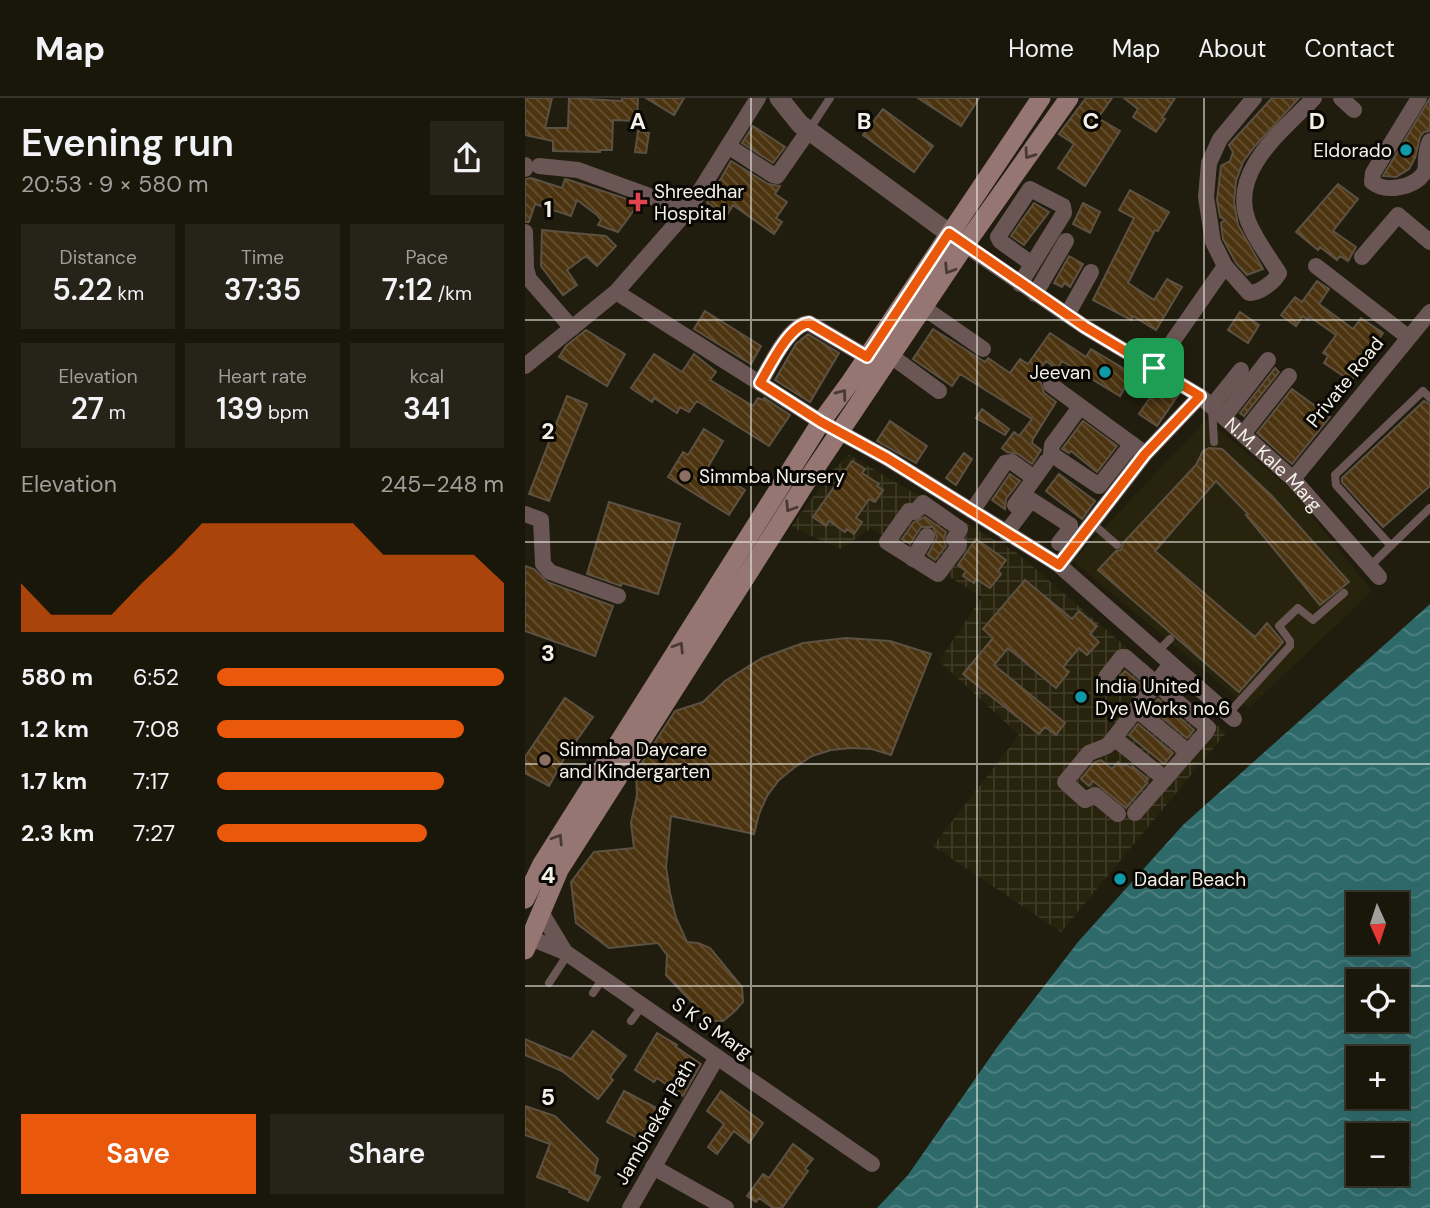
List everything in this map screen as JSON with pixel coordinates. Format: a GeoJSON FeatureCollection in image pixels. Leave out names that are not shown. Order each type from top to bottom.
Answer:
{"type":"FeatureCollection","features":[{"type":"Feature","properties":{"kind":"main road"},"geometry":{"type":"LineString","coordinates":[[527,941],[542,914],[559,870],[839,431],[924,308],[984,185],[1041,98]]}},
{"type":"Feature","properties":{"kind":"main road"},"geometry":{"type":"LineString","coordinates":[[526,894],[542,864],[821,422],[957,239],[994,203],[1069,98]]}},
{"type":"Feature","properties":{"kind":"street"},"geometry":{"type":"LineString","coordinates":[[525,366],[616,292],[688,210],[758,98]]}},
{"type":"Feature","properties":{"kind":"street","name":"N.M. Kale Marg"},"geometry":{"type":"LineString","coordinates":[[779,98],[809,131],[1020,284],[1216,407],[1246,429],[1374,571]]}},
{"type":"Feature","properties":{"kind":"street"},"geometry":{"type":"LineString","coordinates":[[1254,98],[1220,139],[1209,163],[1206,197],[1213,242],[1226,266],[1249,293],[1259,291],[1279,273],[1247,217],[1244,201],[1247,178],[1258,158],[1314,98]]}},
{"type":"Feature","properties":{"kind":"street"},"geometry":{"type":"LineString","coordinates":[[1341,98],[1354,110]]}},
{"type":"Feature","properties":{"kind":"street"},"geometry":{"type":"LineString","coordinates":[[1419,98],[1373,173],[1372,182],[1389,188],[1417,180],[1425,173],[1424,155],[1430,141]]}},
{"type":"Feature","properties":{"kind":"street"},"geometry":{"type":"LineString","coordinates":[[728,146],[777,176],[809,131]]}},
{"type":"Feature","properties":{"kind":"street"},"geometry":{"type":"LineString","coordinates":[[530,167],[578,170],[688,210]]}},
{"type":"Feature","properties":{"kind":"street"},"geometry":{"type":"LineString","coordinates":[[1020,284],[1064,214],[1064,209],[1030,189],[998,234],[999,240],[1032,264]]}},
{"type":"Feature","properties":{"kind":"street"},"geometry":{"type":"LineString","coordinates":[[994,203],[1011,215]]}},
{"type":"Feature","properties":{"kind":"street"},"geometry":{"type":"LineString","coordinates":[[1362,257],[1398,215],[1430,242]]}},
{"type":"Feature","properties":{"kind":"street"},"geometry":{"type":"LineString","coordinates":[[525,232],[525,265],[529,279],[572,328]]}},
{"type":"Feature","properties":{"kind":"street"},"geometry":{"type":"LineString","coordinates":[[1035,294],[1066,241]]}},
{"type":"Feature","properties":{"kind":"street"},"geometry":{"type":"LineString","coordinates":[[1154,368],[1226,266]]}},
{"type":"Feature","properties":{"kind":"street"},"geometry":{"type":"LineString","coordinates":[[1316,266],[1408,338]]}},
{"type":"Feature","properties":{"kind":"street"},"geometry":{"type":"LineString","coordinates":[[1067,315],[1081,286]]}},
{"type":"Feature","properties":{"kind":"street"},"geometry":{"type":"LineString","coordinates":[[616,292],[821,422],[1059,565],[1231,717]]}},
{"type":"Feature","properties":{"kind":"street"},"geometry":{"type":"LineString","coordinates":[[924,308],[983,349]]}},
{"type":"Feature","properties":{"kind":"street","name":"Private Road"},"geometry":{"type":"LineString","coordinates":[[1293,479],[1430,312]]}},
{"type":"Feature","properties":{"kind":"street"},"geometry":{"type":"LineString","coordinates":[[760,383],[793,331],[804,323],[809,323],[867,357]]}},
{"type":"Feature","properties":{"kind":"street"},"geometry":{"type":"LineString","coordinates":[[891,356],[939,391]]}},
{"type":"Feature","properties":{"kind":"street"},"geometry":{"type":"LineString","coordinates":[[1080,407],[1051,448],[1052,454],[1099,486],[1138,449],[1216,407],[1268,360]]}},
{"type":"Feature","properties":{"kind":"street"},"geometry":{"type":"LineString","coordinates":[[1216,407],[1241,370]]}},
{"type":"Feature","properties":{"kind":"street"},"geometry":{"type":"LineString","coordinates":[[1246,429],[1289,376]]}},
{"type":"Feature","properties":{"kind":"street"},"geometry":{"type":"LineString","coordinates":[[1051,385],[1138,449]]}},
{"type":"Feature","properties":{"kind":"street"},"geometry":{"type":"LineString","coordinates":[[1059,565],[1092,523],[1138,449]]}},
{"type":"Feature","properties":{"kind":"street"},"geometry":{"type":"LineString","coordinates":[[972,511],[1005,463],[1012,462],[1034,478]]}},
{"type":"Feature","properties":{"kind":"street"},"geometry":{"type":"LineString","coordinates":[[1003,530],[1046,462]]}},
{"type":"Feature","properties":{"kind":"street"},"geometry":{"type":"LineString","coordinates":[[941,516],[952,499]]}},
{"type":"Feature","properties":{"kind":"street"},"geometry":{"type":"LineString","coordinates":[[1003,530],[1031,500],[1070,525],[1059,544]]}},
{"type":"Feature","properties":{"kind":"street"},"geometry":{"type":"LineString","coordinates":[[922,504],[960,528],[954,539],[959,544],[958,547],[938,574],[913,559],[888,544],[888,539],[909,510],[915,513],[922,504]]}},
{"type":"Feature","properties":{"kind":"street"},"geometry":{"type":"LineString","coordinates":[[525,513],[541,520],[543,564],[550,572],[618,596]]}},
{"type":"Feature","properties":{"kind":"street"},"geometry":{"type":"LineString","coordinates":[[913,559],[927,536]]}},
{"type":"Feature","properties":{"kind":"street"},"geometry":{"type":"LineString","coordinates":[[1107,677],[1123,657],[1208,728],[1135,813]]}},
{"type":"Feature","properties":{"kind":"street"},"geometry":{"type":"LineString","coordinates":[[1118,814],[1095,795],[1085,800],[1065,782],[1089,753],[1102,749],[1114,738],[1171,664]]}},
{"type":"Feature","properties":{"kind":"street"},"geometry":{"type":"LineString","coordinates":[[1136,709],[1188,752]]}},
{"type":"Feature","properties":{"kind":"street"},"geometry":{"type":"LineString","coordinates":[[1114,738],[1165,779]]}},
{"type":"Feature","properties":{"kind":"street"},"geometry":{"type":"LineString","coordinates":[[526,894],[542,914]]}},
{"type":"Feature","properties":{"kind":"street","name":"S K S Marg"},"geometry":{"type":"LineString","coordinates":[[542,914],[567,953],[872,1164]]}},
{"type":"Feature","properties":{"kind":"street"},"geometry":{"type":"LineString","coordinates":[[527,941],[567,953]]}},
{"type":"Feature","properties":{"kind":"street","name":"Jambhekar Path"},"geometry":{"type":"LineString","coordinates":[[630,1208],[717,1057]]}},
{"type":"Feature","properties":{"kind":"street"},"geometry":{"type":"LineString","coordinates":[[653,1167],[726,1208]]}},
{"type":"Feature","properties":{"kind":"lane"},"geometry":{"type":"LineString","coordinates":[[809,131],[830,98]]}},
{"type":"Feature","properties":{"kind":"lane"},"geometry":{"type":"LineString","coordinates":[[1391,546],[1334,480],[1335,475],[1426,388],[1430,398]]}},
{"type":"Feature","properties":{"kind":"lane"},"geometry":{"type":"LineString","coordinates":[[1214,442],[1216,407]]}},
{"type":"Feature","properties":{"kind":"lane"},"geometry":{"type":"LineString","coordinates":[[1374,571],[1391,546],[1430,508]]}},
{"type":"Feature","properties":{"kind":"lane"},"geometry":{"type":"LineString","coordinates":[[1092,523],[1117,545]]}},
{"type":"Feature","properties":{"kind":"lane"},"geometry":{"type":"LineString","coordinates":[[1231,717],[1290,646],[1290,641],[1279,626],[1298,608],[1313,620],[1344,593]]}},
{"type":"Feature","properties":{"kind":"lane"},"geometry":{"type":"LineString","coordinates":[[1157,652],[1170,639]]}},
{"type":"Feature","properties":{"kind":"lane"},"geometry":{"type":"LineString","coordinates":[[549,983],[567,953]]}},
{"type":"Feature","properties":{"kind":"lane"},"geometry":{"type":"LineString","coordinates":[[593,993],[603,978]]}},
{"type":"Feature","properties":{"kind":"lane"},"geometry":{"type":"LineString","coordinates":[[631,1021],[643,1005]]}},
{"type":"Feature","properties":{"kind":"shaded area"},"geometry":{"type":"Polygon","coordinates":[[[1206,420],[1289,487],[1372,591],[1249,708],[1073,561],[1206,420]]]}},
{"type":"Feature","properties":{"kind":"shaded area","name":"India United Dye Works no.6"},"geometry":{"type":"Polygon","coordinates":[[[849,455],[1017,553],[1226,733],[1061,932],[933,846],[1019,735],[939,661],[982,597],[871,528],[841,549],[791,527],[832,471],[849,455]]]}},
{"type":"Feature","properties":{"kind":"water"},"geometry":{"type":"Polygon","coordinates":[[[1430,604],[1430,1208],[877,1208],[908,1175],[998,1046],[1078,942],[1183,825],[1430,604]]]}},
{"type":"Feature","properties":{"kind":"building"},"geometry":{"type":"Polygon","coordinates":[[[525,98],[552,98],[545,128],[568,128],[569,98],[622,101],[622,98],[638,98],[637,121],[613,120],[612,150],[553,151],[553,141],[525,135],[525,98]]]}},
{"type":"Feature","properties":{"kind":"building"},"geometry":{"type":"Polygon","coordinates":[[[646,98],[684,98],[674,115],[646,98]]]}},
{"type":"Feature","properties":{"kind":"building"},"geometry":{"type":"Polygon","coordinates":[[[918,98],[979,98],[961,126],[918,98]]]}},
{"type":"Feature","properties":{"kind":"building"},"geometry":{"type":"Polygon","coordinates":[[[1086,98],[1112,98],[1098,118],[1120,131],[1085,186],[1058,168],[1074,144],[1059,134],[1086,98]]]}},
{"type":"Feature","properties":{"kind":"building"},"geometry":{"type":"Polygon","coordinates":[[[1124,98],[1175,98],[1156,132],[1133,117],[1138,109],[1124,98]]]}},
{"type":"Feature","properties":{"kind":"building"},"geometry":{"type":"Polygon","coordinates":[[[1272,98],[1299,98],[1255,146],[1243,162],[1236,181],[1234,202],[1238,225],[1263,269],[1247,275],[1236,263],[1223,239],[1221,223],[1225,220],[1220,217],[1217,200],[1221,166],[1230,161],[1233,152],[1229,145],[1272,98]]]}},
{"type":"Feature","properties":{"kind":"building","name":"Eldorado"},"geometry":{"type":"Polygon","coordinates":[[[1430,98],[1430,131],[1424,132],[1420,137],[1409,169],[1396,177],[1383,176],[1430,98]]]}},
{"type":"Feature","properties":{"kind":"building"},"geometry":{"type":"Polygon","coordinates":[[[883,109],[933,146],[914,172],[863,135],[883,109]]]}},
{"type":"Feature","properties":{"kind":"building"},"geometry":{"type":"Polygon","coordinates":[[[753,126],[785,147],[773,163],[742,143],[753,126]]]}},
{"type":"Feature","properties":{"kind":"building"},"geometry":{"type":"Polygon","coordinates":[[[638,131],[649,133],[646,153],[635,152],[638,131]]]}},
{"type":"Feature","properties":{"kind":"building"},"geometry":{"type":"Polygon","coordinates":[[[731,161],[768,184],[780,186],[775,194],[787,202],[776,218],[782,222],[774,234],[733,205],[727,215],[707,203],[731,161]]]}},
{"type":"Feature","properties":{"kind":"building"},"geometry":{"type":"Polygon","coordinates":[[[531,178],[562,188],[565,179],[639,203],[618,232],[598,225],[601,220],[597,215],[577,200],[571,216],[535,204],[529,222],[525,222],[525,183],[526,179],[531,178]]]}},
{"type":"Feature","properties":{"kind":"building"},"geometry":{"type":"Polygon","coordinates":[[[1338,184],[1358,199],[1333,231],[1356,247],[1348,261],[1340,256],[1337,260],[1320,247],[1318,250],[1296,232],[1338,184]]]}},
{"type":"Feature","properties":{"kind":"building"},"geometry":{"type":"Polygon","coordinates":[[[1130,190],[1169,212],[1158,231],[1155,230],[1128,283],[1154,300],[1167,279],[1182,287],[1156,330],[1133,316],[1131,320],[1093,300],[1134,218],[1119,210],[1130,190]]]}},
{"type":"Feature","properties":{"kind":"building"},"geometry":{"type":"Polygon","coordinates":[[[1034,203],[1049,212],[1024,245],[1011,236],[1034,203]]]}},
{"type":"Feature","properties":{"kind":"building"},"geometry":{"type":"Polygon","coordinates":[[[1083,203],[1100,212],[1090,233],[1073,224],[1083,203]]]}},
{"type":"Feature","properties":{"kind":"building"},"geometry":{"type":"Polygon","coordinates":[[[542,230],[606,236],[616,246],[597,266],[586,256],[567,270],[577,285],[563,295],[541,266],[542,230]]]}},
{"type":"Feature","properties":{"kind":"building"},"geometry":{"type":"Polygon","coordinates":[[[1069,256],[1083,264],[1070,287],[1064,283],[1062,287],[1054,283],[1069,256]]]}},
{"type":"Feature","properties":{"kind":"building"},"geometry":{"type":"Polygon","coordinates":[[[1317,281],[1329,289],[1319,304],[1353,329],[1361,318],[1383,333],[1351,381],[1324,363],[1328,356],[1323,353],[1336,335],[1310,317],[1308,320],[1303,316],[1296,326],[1281,315],[1295,297],[1302,302],[1317,281]]]}},
{"type":"Feature","properties":{"kind":"building"},"geometry":{"type":"Polygon","coordinates":[[[705,311],[761,346],[751,364],[694,329],[705,311]]]}},
{"type":"Feature","properties":{"kind":"building"},"geometry":{"type":"Polygon","coordinates":[[[1240,312],[1259,325],[1248,343],[1228,330],[1240,312]]]}},
{"type":"Feature","properties":{"kind":"building"},"geometry":{"type":"Polygon","coordinates":[[[933,329],[985,362],[988,358],[1010,373],[1020,359],[1028,364],[1050,333],[1086,357],[1091,349],[1133,374],[1120,396],[1062,361],[1057,369],[1046,361],[1034,379],[1041,383],[1044,393],[1056,402],[1033,439],[1032,443],[1041,450],[1032,464],[1018,454],[1002,448],[1014,432],[1019,436],[1032,419],[960,374],[952,386],[913,359],[933,329]]]}},
{"type":"Feature","properties":{"kind":"building"},"geometry":{"type":"Polygon","coordinates":[[[586,330],[625,354],[607,386],[559,357],[566,346],[586,330]]]}},
{"type":"Feature","properties":{"kind":"building"},"geometry":{"type":"Polygon","coordinates":[[[808,334],[839,353],[810,402],[775,380],[796,344],[808,334]]]}},
{"type":"Feature","properties":{"kind":"building"},"geometry":{"type":"Polygon","coordinates":[[[654,354],[682,372],[694,354],[716,372],[710,380],[753,406],[758,398],[764,398],[790,415],[769,446],[697,401],[689,412],[680,407],[677,413],[654,398],[652,402],[631,388],[654,354]]]}},
{"type":"Feature","properties":{"kind":"building"},"geometry":{"type":"Polygon","coordinates":[[[1275,368],[1279,372],[1244,416],[1240,413],[1275,368]]]}},
{"type":"Feature","properties":{"kind":"building"},"geometry":{"type":"Polygon","coordinates":[[[1159,384],[1178,395],[1157,426],[1139,414],[1159,384]]]}},
{"type":"Feature","properties":{"kind":"building"},"geometry":{"type":"Polygon","coordinates":[[[1292,389],[1330,417],[1292,464],[1257,433],[1292,389]]]}},
{"type":"Feature","properties":{"kind":"building"},"geometry":{"type":"Polygon","coordinates":[[[567,396],[587,404],[549,501],[529,494],[567,396]]]}},
{"type":"Feature","properties":{"kind":"building"},"geometry":{"type":"Polygon","coordinates":[[[1424,401],[1430,404],[1430,486],[1383,527],[1342,482],[1342,478],[1424,401]]]}},
{"type":"Feature","properties":{"kind":"building"},"geometry":{"type":"Polygon","coordinates":[[[982,409],[1009,429],[1005,435],[976,418],[982,409]]]}},
{"type":"Feature","properties":{"kind":"building"},"geometry":{"type":"Polygon","coordinates":[[[890,421],[927,446],[916,463],[877,441],[890,421]]]}},
{"type":"Feature","properties":{"kind":"building"},"geometry":{"type":"Polygon","coordinates":[[[1083,421],[1117,446],[1097,472],[1071,451],[1069,453],[1062,449],[1083,421]]]}},
{"type":"Feature","properties":{"kind":"building"},"geometry":{"type":"Polygon","coordinates":[[[704,429],[723,441],[708,467],[745,490],[729,515],[668,477],[683,452],[688,455],[704,429]]]}},
{"type":"Feature","properties":{"kind":"building"},"geometry":{"type":"Polygon","coordinates":[[[1209,448],[1222,449],[1271,495],[1349,582],[1320,605],[1246,515],[1248,514],[1216,481],[1155,551],[1255,637],[1267,623],[1283,642],[1239,692],[1098,570],[1116,551],[1121,550],[1123,543],[1196,465],[1203,451],[1209,448]]]}},
{"type":"Feature","properties":{"kind":"building"},"geometry":{"type":"Polygon","coordinates":[[[964,453],[972,459],[956,485],[946,478],[964,453]]]}},
{"type":"Feature","properties":{"kind":"building"},"geometry":{"type":"Polygon","coordinates":[[[852,461],[865,469],[862,473],[879,484],[877,486],[883,490],[875,502],[869,499],[856,518],[862,522],[854,534],[847,529],[845,532],[829,521],[826,526],[813,517],[852,461]]]}},
{"type":"Feature","properties":{"kind":"building"},"geometry":{"type":"Polygon","coordinates":[[[1010,474],[1020,481],[1006,499],[1005,509],[992,500],[1010,474]]]}},
{"type":"Feature","properties":{"kind":"building"},"geometry":{"type":"Polygon","coordinates":[[[1059,474],[1095,501],[1082,519],[1046,491],[1059,474]]]}},
{"type":"Feature","properties":{"kind":"building"},"geometry":{"type":"Polygon","coordinates":[[[609,502],[680,524],[658,594],[622,583],[621,586],[587,574],[609,502]]]}},
{"type":"Feature","properties":{"kind":"building"},"geometry":{"type":"Polygon","coordinates":[[[925,517],[946,532],[946,546],[935,560],[928,555],[937,537],[933,527],[921,527],[910,544],[902,539],[914,522],[925,517]]]}},
{"type":"Feature","properties":{"kind":"building"},"geometry":{"type":"Polygon","coordinates":[[[976,539],[1006,560],[998,571],[1001,574],[990,588],[976,579],[974,583],[963,576],[966,571],[958,565],[976,539]]]}},
{"type":"Feature","properties":{"kind":"building"},"geometry":{"type":"Polygon","coordinates":[[[525,566],[534,569],[547,582],[613,606],[595,656],[525,631],[525,566]]]}},
{"type":"Feature","properties":{"kind":"building"},"geometry":{"type":"Polygon","coordinates":[[[1025,580],[1072,619],[1079,611],[1097,626],[1090,634],[1099,642],[1087,655],[1079,648],[1063,667],[1069,672],[1056,688],[1008,648],[994,665],[1065,723],[1056,735],[1045,727],[1039,734],[963,674],[993,638],[983,629],[1025,580]]]}},
{"type":"Feature","properties":{"kind":"building"},"geometry":{"type":"Polygon","coordinates":[[[846,638],[890,641],[931,654],[891,755],[872,749],[851,748],[812,756],[779,780],[767,796],[754,834],[671,816],[666,867],[676,918],[687,942],[710,948],[742,987],[743,1002],[735,1011],[723,1021],[710,1021],[666,975],[667,955],[658,943],[609,948],[576,923],[571,882],[594,852],[634,848],[631,823],[637,795],[636,772],[675,711],[703,702],[725,681],[762,658],[803,643],[846,638]]]}},
{"type":"Feature","properties":{"kind":"building"},"geometry":{"type":"Polygon","coordinates":[[[1125,671],[1142,685],[1133,696],[1114,683],[1125,671]]]}},
{"type":"Feature","properties":{"kind":"building"},"geometry":{"type":"Polygon","coordinates":[[[565,698],[593,717],[565,757],[549,786],[525,773],[525,757],[565,698]]]}},
{"type":"Feature","properties":{"kind":"building"},"geometry":{"type":"Polygon","coordinates":[[[1158,699],[1194,730],[1187,738],[1151,708],[1158,699]]]}},
{"type":"Feature","properties":{"kind":"building"},"geometry":{"type":"Polygon","coordinates":[[[1138,724],[1173,753],[1164,764],[1129,735],[1138,724]]]}},
{"type":"Feature","properties":{"kind":"building"},"geometry":{"type":"Polygon","coordinates":[[[1101,760],[1112,769],[1118,762],[1123,766],[1132,766],[1148,779],[1126,808],[1093,781],[1089,786],[1081,779],[1095,762],[1101,760]]]}},
{"type":"Feature","properties":{"kind":"building"},"geometry":{"type":"Polygon","coordinates":[[[593,1031],[626,1056],[610,1077],[613,1080],[598,1099],[562,1071],[525,1055],[525,1039],[571,1059],[593,1031]]]}},
{"type":"Feature","properties":{"kind":"building"},"geometry":{"type":"Polygon","coordinates":[[[657,1033],[701,1064],[683,1096],[657,1078],[654,1082],[635,1070],[657,1033]]]}},
{"type":"Feature","properties":{"kind":"building"},"geometry":{"type":"Polygon","coordinates":[[[624,1091],[664,1112],[657,1125],[660,1127],[649,1144],[607,1122],[624,1091]]]}},
{"type":"Feature","properties":{"kind":"building"},"geometry":{"type":"Polygon","coordinates":[[[721,1091],[763,1123],[749,1143],[734,1131],[717,1154],[708,1147],[724,1124],[707,1111],[721,1091]]]}},
{"type":"Feature","properties":{"kind":"building"},"geometry":{"type":"Polygon","coordinates":[[[525,1106],[555,1116],[598,1159],[594,1174],[600,1177],[588,1201],[569,1192],[570,1190],[537,1177],[550,1144],[525,1135],[525,1106]]]}},
{"type":"Feature","properties":{"kind":"building"},"geometry":{"type":"Polygon","coordinates":[[[793,1144],[813,1159],[805,1169],[808,1171],[782,1208],[773,1208],[759,1198],[756,1202],[747,1196],[763,1174],[769,1178],[793,1144]]]}},
{"type":"Feature","properties":{"kind":"place","name":"Eldorado"},"geometry":{"type":"Point","coordinates":[1406,150]}},
{"type":"Feature","properties":{"kind":"place","name":"Shreedhar Hospital"},"geometry":{"type":"Point","coordinates":[638,202]}},
{"type":"Feature","properties":{"kind":"place","name":"Jeevan"},"geometry":{"type":"Point","coordinates":[1105,372]}},
{"type":"Feature","properties":{"kind":"place","name":"Simmba Nursery"},"geometry":{"type":"Point","coordinates":[685,476]}},
{"type":"Feature","properties":{"kind":"place","name":"India United Dye Works no.6"},"geometry":{"type":"Point","coordinates":[1081,697]}},
{"type":"Feature","properties":{"kind":"place","name":"Simmba Daycare and Kindergarten"},"geometry":{"type":"Point","coordinates":[545,760]}},
{"type":"Feature","properties":{"kind":"place","name":"Dadar Beach"},"geometry":{"type":"Point","coordinates":[1120,879]}},
{"type":"Feature","properties":{"kind":"route"},"geometry":{"type":"LineString","coordinates":[[949,233],[1085,327],[1154,368],[1200,396],[1145,454],[1059,565],[760,383],[793,331],[804,323],[809,323],[867,357],[949,233]]}}]}
